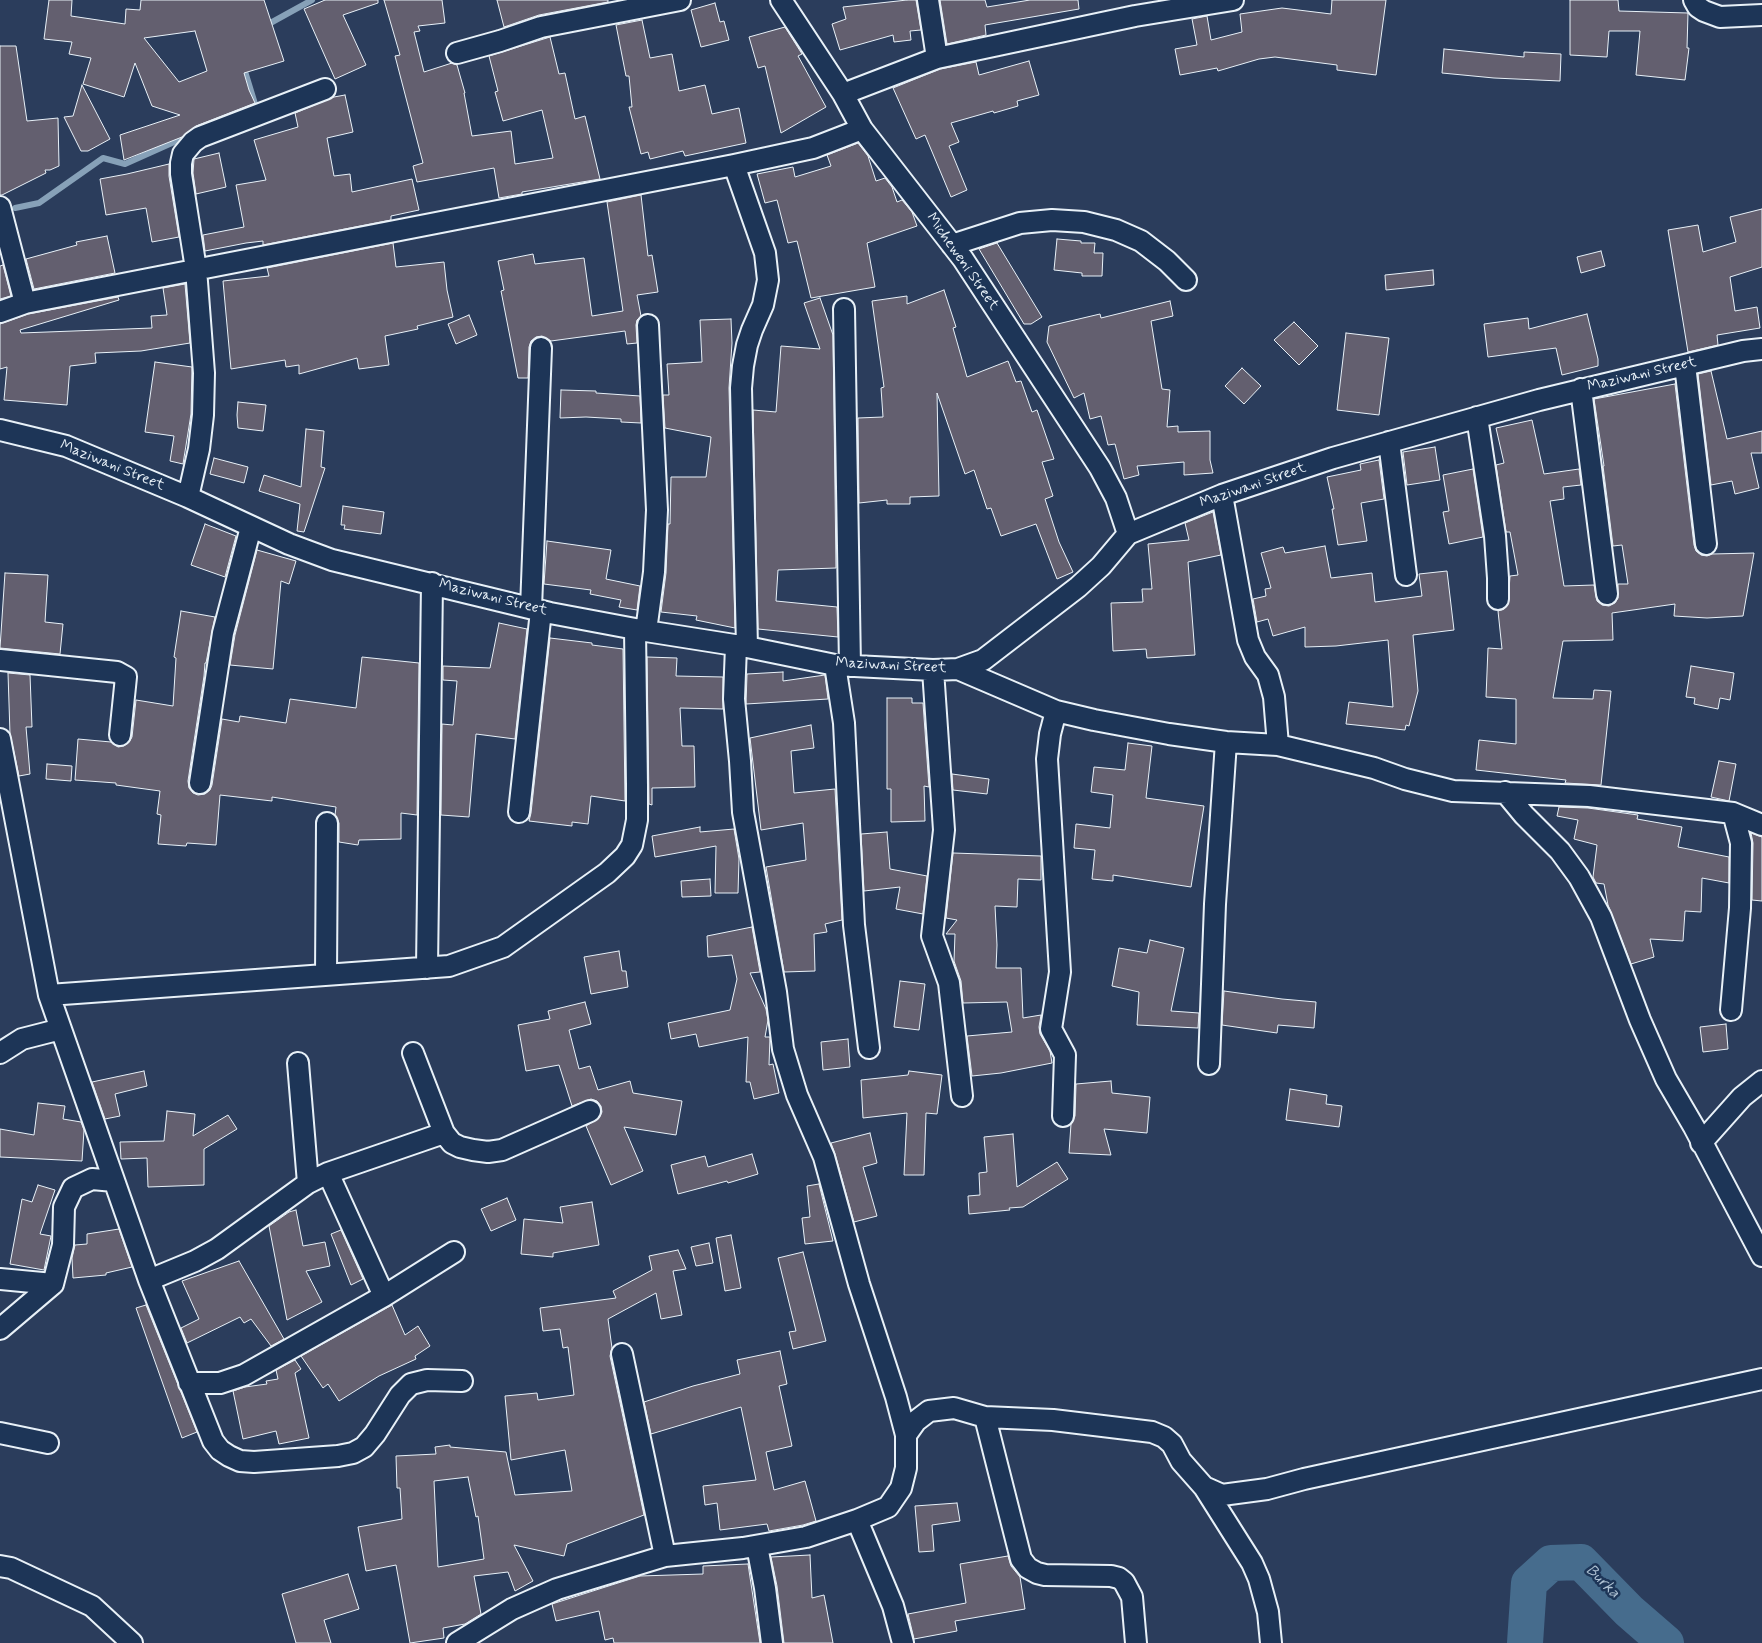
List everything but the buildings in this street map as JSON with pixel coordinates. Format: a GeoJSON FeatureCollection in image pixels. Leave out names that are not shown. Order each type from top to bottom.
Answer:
{"type":"FeatureCollection","features":[{"type":"Feature","properties":{"kind":"street"},"geometry":{"type":"LineString","coordinates":[[457,52],[500,41],[541,27],[680,0]]}},
{"type":"Feature","properties":{"kind":"street","name":"Micheweni Street"},"geometry":{"type":"LineString","coordinates":[[781,0],[843,94],[862,129],[952,245],[1100,468],[1116,498],[1128,534]]}},
{"type":"Feature","properties":{"kind":"street"},"geometry":{"type":"LineString","coordinates":[[928,0],[936,58]]}},
{"type":"Feature","properties":{"kind":"street"},"geometry":{"type":"LineString","coordinates":[[843,94],[936,58],[1134,8],[1233,0]]}},
{"type":"Feature","properties":{"kind":"street"},"geometry":{"type":"LineString","coordinates":[[1694,0],[1704,12],[1720,17],[1762,15]]}},
{"type":"Feature","properties":{"kind":"street"},"geometry":{"type":"LineString","coordinates":[[188,497],[199,449],[204,373],[196,269],[181,174],[181,163],[187,148],[200,137],[325,89]]}},
{"type":"Feature","properties":{"kind":"street"},"geometry":{"type":"LineString","coordinates":[[0,312],[26,303],[734,165],[813,148],[862,129]]}},
{"type":"Feature","properties":{"kind":"street"},"geometry":{"type":"LineString","coordinates":[[468,1640],[512,1609],[557,1589],[665,1556],[757,1546],[806,1536],[857,1520],[888,1507],[901,1488],[906,1468],[906,1436],[896,1397],[860,1284],[824,1157],[797,1095],[784,1049],[770,955],[743,812],[734,699],[741,646],[742,381],[747,345],[763,305],[768,280],[765,253],[734,165]]}},
{"type":"Feature","properties":{"kind":"street"},"geometry":{"type":"LineString","coordinates":[[0,207],[26,303]]}},
{"type":"Feature","properties":{"kind":"street"},"geometry":{"type":"LineString","coordinates":[[952,245],[1020,223],[1052,220],[1084,222],[1116,230],[1141,241],[1167,261],[1186,280]]}},
{"type":"Feature","properties":{"kind":"street"},"geometry":{"type":"LineString","coordinates":[[844,309],[844,723],[854,925],[870,1048]]}},
{"type":"Feature","properties":{"kind":"street"},"geometry":{"type":"LineString","coordinates":[[49,995],[449,966],[503,947],[607,873],[624,856],[632,845],[637,820],[641,630],[654,572],[656,510],[648,325]]}},
{"type":"Feature","properties":{"kind":"street"},"geometry":{"type":"LineString","coordinates":[[519,812],[536,610],[541,348]]}},
{"type":"Feature","properties":{"kind":"street","name":"Maziwani Street"},"geometry":{"type":"LineString","coordinates":[[5,431],[66,446],[188,497],[289,544],[332,560],[536,610],[641,630],[843,665],[933,670],[958,669],[983,660],[1078,588],[1102,566],[1128,534],[1222,495],[1333,458],[1477,417],[1743,351],[1762,349]]}},
{"type":"Feature","properties":{"kind":"street"},"geometry":{"type":"LineString","coordinates":[[1685,365],[1706,544]]}},
{"type":"Feature","properties":{"kind":"street"},"geometry":{"type":"LineString","coordinates":[[1581,390],[1608,594]]}},
{"type":"Feature","properties":{"kind":"street"},"geometry":{"type":"LineString","coordinates":[[1477,417],[1495,536],[1498,600]]}},
{"type":"Feature","properties":{"kind":"street"},"geometry":{"type":"LineString","coordinates":[[1389,442],[1406,575]]}},
{"type":"Feature","properties":{"kind":"street"},"geometry":{"type":"LineString","coordinates":[[1222,495],[1248,640],[1255,657],[1268,675],[1274,697],[1278,745]]}},
{"type":"Feature","properties":{"kind":"street"},"geometry":{"type":"LineString","coordinates":[[200,783],[222,633],[251,527]]}},
{"type":"Feature","properties":{"kind":"street"},"geometry":{"type":"LineString","coordinates":[[427,968],[432,583]]}},
{"type":"Feature","properties":{"kind":"street"},"geometry":{"type":"LineString","coordinates":[[0,660],[117,672],[126,677],[120,735]]}},
{"type":"Feature","properties":{"kind":"street"},"geometry":{"type":"LineString","coordinates":[[958,669],[1056,711],[1141,729],[1226,742],[1278,745],[1374,768],[1405,779],[1453,791],[1589,796],[1733,813],[1762,825]]}},
{"type":"Feature","properties":{"kind":"street"},"geometry":{"type":"LineString","coordinates":[[933,670],[944,830],[932,936],[949,983],[962,1096]]}},
{"type":"Feature","properties":{"kind":"street"},"geometry":{"type":"LineString","coordinates":[[1056,711],[1050,734],[1048,759],[1060,972],[1051,1029],[1065,1055],[1063,1116]]}},
{"type":"Feature","properties":{"kind":"street"},"geometry":{"type":"LineString","coordinates":[[0,739],[49,995],[149,1280],[213,1441],[220,1450],[240,1461],[254,1462],[338,1456],[353,1453],[364,1446],[375,1434],[400,1395],[411,1384],[427,1380],[462,1381]]}},
{"type":"Feature","properties":{"kind":"street"},"geometry":{"type":"LineString","coordinates":[[1209,1064],[1215,904],[1226,742]]}},
{"type":"Feature","properties":{"kind":"street"},"geometry":{"type":"LineString","coordinates":[[1505,792],[1524,815],[1560,850],[1602,917],[1640,1020],[1666,1079],[1762,1256]]}},
{"type":"Feature","properties":{"kind":"street"},"geometry":{"type":"LineString","coordinates":[[1731,1010],[1740,908],[1741,843],[1733,813]]}},
{"type":"Feature","properties":{"kind":"street"},"geometry":{"type":"LineString","coordinates":[[326,975],[327,823]]}},
{"type":"Feature","properties":{"kind":"street"},"geometry":{"type":"LineString","coordinates":[[0,1053],[22,1039],[61,1029]]}},
{"type":"Feature","properties":{"kind":"street"},"geometry":{"type":"LineString","coordinates":[[413,1053],[444,1133],[452,1143],[473,1150],[488,1152],[502,1150],[590,1111]]}},
{"type":"Feature","properties":{"kind":"street"},"geometry":{"type":"LineString","coordinates":[[298,1063],[308,1183]]}},
{"type":"Feature","properties":{"kind":"street"},"geometry":{"type":"LineString","coordinates":[[1701,1143],[1742,1097],[1762,1081]]}},
{"type":"Feature","properties":{"kind":"street"},"geometry":{"type":"LineString","coordinates":[[149,1280],[195,1261],[217,1249],[308,1183],[328,1173],[444,1133]]}},
{"type":"Feature","properties":{"kind":"street"},"geometry":{"type":"LineString","coordinates":[[328,1173],[384,1296]]}},
{"type":"Feature","properties":{"kind":"street"},"geometry":{"type":"LineString","coordinates":[[0,1329],[53,1284],[63,1245],[64,1207],[73,1188],[92,1179],[114,1181]]}},
{"type":"Feature","properties":{"kind":"street"},"geometry":{"type":"LineString","coordinates":[[189,1383],[220,1383],[244,1375],[384,1296],[454,1252]]}},
{"type":"Feature","properties":{"kind":"street"},"geometry":{"type":"LineString","coordinates":[[0,1279],[53,1284]]}},
{"type":"Feature","properties":{"kind":"street"},"geometry":{"type":"LineString","coordinates":[[622,1354],[665,1556]]}},
{"type":"Feature","properties":{"kind":"street"},"geometry":{"type":"LineString","coordinates":[[1204,1487],[1222,1495],[1267,1489],[1304,1479],[1762,1379]]}},
{"type":"Feature","properties":{"kind":"street"},"geometry":{"type":"LineString","coordinates":[[906,1436],[916,1421],[929,1411],[954,1408],[985,1417],[1053,1420],[1152,1432],[1164,1436],[1204,1487],[1252,1563],[1260,1579],[1268,1612],[1271,1643]]}},
{"type":"Feature","properties":{"kind":"street"},"geometry":{"type":"LineString","coordinates":[[985,1417],[1021,1559],[1028,1568],[1045,1575],[1111,1576],[1119,1578],[1124,1582],[1132,1596],[1136,1643]]}},
{"type":"Feature","properties":{"kind":"street"},"geometry":{"type":"LineString","coordinates":[[0,1434],[48,1443]]}},
{"type":"Feature","properties":{"kind":"street"},"geometry":{"type":"LineString","coordinates":[[857,1520],[893,1606],[903,1643]]}},
{"type":"Feature","properties":{"kind":"street"},"geometry":{"type":"LineString","coordinates":[[757,1546],[772,1643]]}},
{"type":"Feature","properties":{"kind":"street"},"geometry":{"type":"LineString","coordinates":[[0,1566],[11,1568],[92,1606],[132,1643]]}},
{"type":"Feature","properties":{"kind":"waterway"},"geometry":{"type":"LineString","coordinates":[[265,26],[312,0]]}},
{"type":"Feature","properties":{"kind":"waterway"},"geometry":{"type":"LineString","coordinates":[[235,114],[255,104],[243,65]]}},
{"type":"Feature","properties":{"kind":"waterway"},"geometry":{"type":"LineString","coordinates":[[15,208],[39,203],[103,158],[125,164],[192,134]]}},
{"type":"Feature","properties":{"kind":"waterway","name":"Burka"},"geometry":{"type":"LineString","coordinates":[[1525,1643],[1529,1583],[1551,1563],[1581,1562],[1629,1611],[1666,1643]]}}]}
